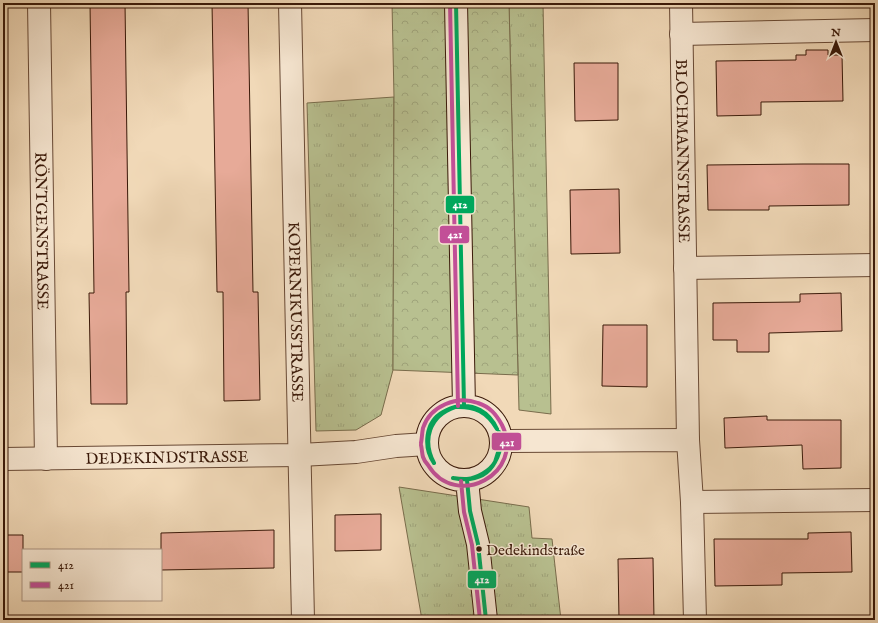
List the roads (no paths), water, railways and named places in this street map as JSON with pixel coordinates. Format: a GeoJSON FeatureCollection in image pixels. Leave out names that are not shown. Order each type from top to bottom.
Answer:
{"type":"FeatureCollection","features":[{"type":"Feature","properties":{"kind":"street","name":"RÖNTGENSTRASSE"},"geometry":{"type":"LineString","coordinates":[[39,3],[46,459]]}},
{"type":"Feature","properties":{"kind":"street","name":"KOPERNIKUSSTRASSE"},"geometry":{"type":"LineString","coordinates":[[290,3],[303,620]]}},
{"type":"Feature","properties":{"kind":"street"},"geometry":{"type":"LineString","coordinates":[[456,3],[464,406]]}},
{"type":"Feature","properties":{"kind":"street","name":"BLOCHMANNSTRASSE"},"geometry":{"type":"LineString","coordinates":[[681,3],[688,440],[692,502],[695,620]]}},
{"type":"Feature","properties":{"kind":"street"},"geometry":{"type":"LineString","coordinates":[[681,34],[875,30]]}},
{"type":"Feature","properties":{"kind":"street"},"geometry":{"type":"LineString","coordinates":[[685,268],[875,265]]}},
{"type":"Feature","properties":{"kind":"street"},"geometry":{"type":"LineString","coordinates":[[464,406],[478,409],[489,416],[498,427],[501,441],[499,455],[492,467],[481,476],[467,480],[455,479],[444,474],[435,466],[429,456],[427,444],[429,429],[437,417],[450,409],[464,406]]}},
{"type":"Feature","properties":{"kind":"street"},"geometry":{"type":"LineString","coordinates":[[501,441],[688,440]]}},
{"type":"Feature","properties":{"kind":"street","name":"DEDEKINDSTRASSE"},"geometry":{"type":"LineString","coordinates":[[3,459],[300,455],[356,452],[396,446],[427,444]]}},
{"type":"Feature","properties":{"kind":"street"},"geometry":{"type":"LineString","coordinates":[[467,480],[470,510],[478,544],[486,620]]}},
{"type":"Feature","properties":{"kind":"street"},"geometry":{"type":"LineString","coordinates":[[692,502],[875,500]]}},
{"type":"Feature","properties":{"kind":"place","name":"Dedekindstraße"},"geometry":{"type":"Point","coordinates":[479,549]}}]}
